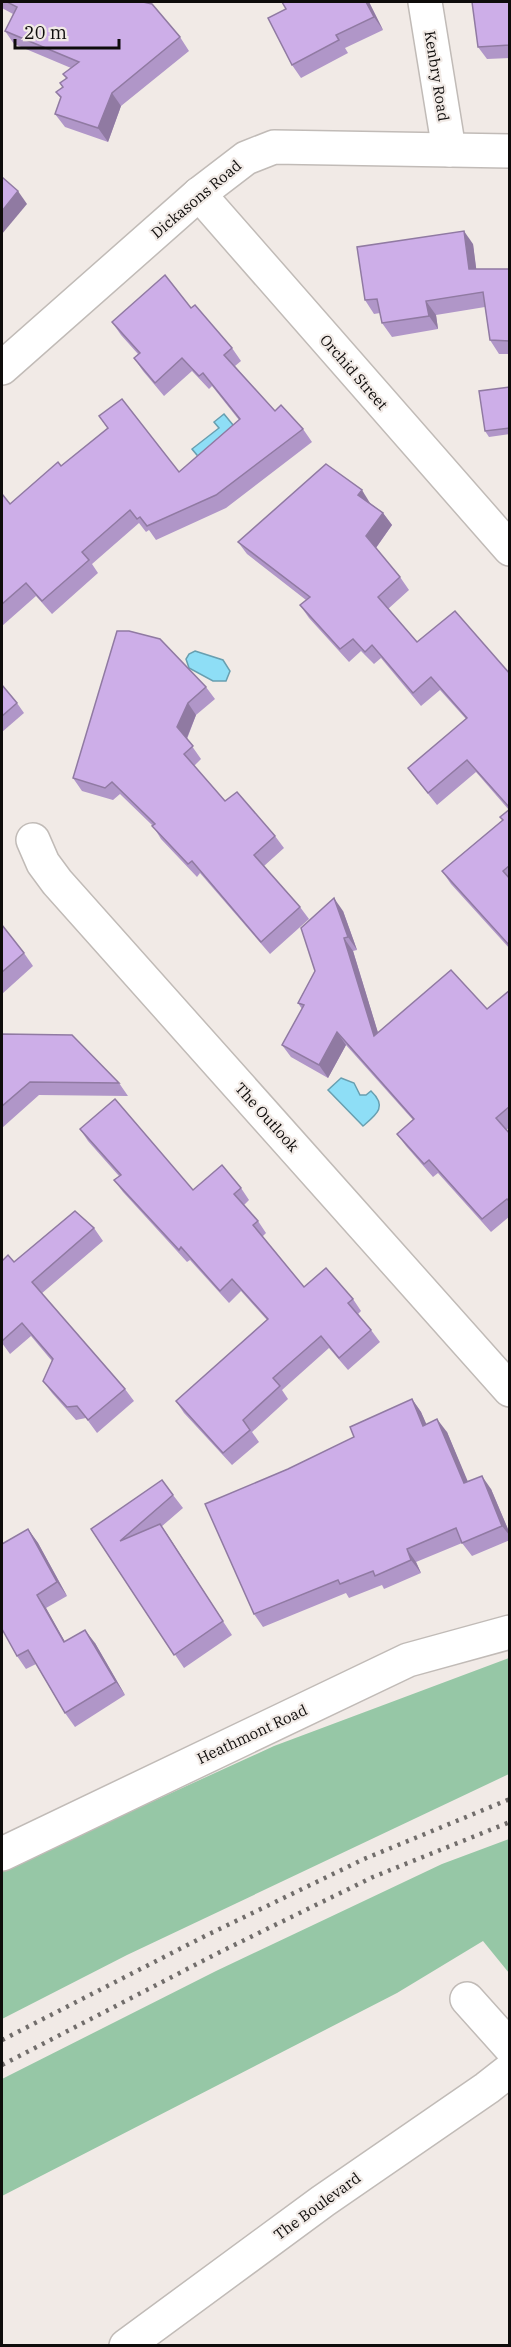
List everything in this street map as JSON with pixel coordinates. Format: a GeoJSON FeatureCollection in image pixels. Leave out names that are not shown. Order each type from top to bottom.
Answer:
{"type":"FeatureCollection","features":[{"type":"Feature","properties":{"kind":"street","name":"Kenbry Road"},"geometry":{"type":"LineString","coordinates":[[425,2],[449,150]]}},
{"type":"Feature","properties":{"kind":"street","name":"Dickasons Road"},"geometry":{"type":"LineString","coordinates":[[2,368],[199,194],[246,158],[274,147],[510,151]]}},
{"type":"Feature","properties":{"kind":"street","name":"Orchid Street"},"geometry":{"type":"LineString","coordinates":[[199,194],[510,549]]}},
{"type":"Feature","properties":{"kind":"street","name":"The Outlook"},"geometry":{"type":"LineString","coordinates":[[33,840],[44,863],[57,882],[510,1390]]}},
{"type":"Feature","properties":{"kind":"street","name":"Heathmont Road"},"geometry":{"type":"LineString","coordinates":[[2,1854],[408,1660],[510,1632]]}},
{"type":"Feature","properties":{"kind":"street"},"geometry":{"type":"LineString","coordinates":[[467,1999],[510,2048]]}},
{"type":"Feature","properties":{"kind":"street","name":"The Boulevard"},"geometry":{"type":"LineString","coordinates":[[126,2346],[323,2201],[510,2070]]}},
{"type":"Feature","properties":{"kind":"green space"},"geometry":{"type":"Polygon","coordinates":[[[509,1658],[509,1774],[127,1955],[2,2019],[2,1872],[274,1746],[509,1658]]]}},
{"type":"Feature","properties":{"kind":"green space"},"geometry":{"type":"Polygon","coordinates":[[[509,1839],[509,1973],[483,1941],[397,1993],[2,2196],[2,2079],[216,1971],[442,1864],[509,1839]]]}},
{"type":"Feature","properties":{"kind":"water"},"geometry":{"type":"Polygon","coordinates":[[[224,414],[242,436],[206,466],[192,449],[219,428],[214,422],[224,414]]]}},
{"type":"Feature","properties":{"kind":"water"},"geometry":{"type":"Polygon","coordinates":[[[195,651],[223,660],[230,671],[226,681],[213,681],[189,668],[186,659],[195,651]]]}},
{"type":"Feature","properties":{"kind":"water"},"geometry":{"type":"Polygon","coordinates":[[[341,1078],[354,1083],[360,1095],[366,1095],[371,1091],[379,1102],[376,1114],[363,1126],[328,1090],[341,1078]]]}},
{"type":"Feature","properties":{"kind":"building"},"geometry":{"type":"Polygon","coordinates":[[[143,2],[152,4],[180,37],[112,93],[98,128],[55,114],[61,97],[56,92],[63,87],[60,83],[67,78],[63,74],[79,62],[5,31],[17,7],[9,3],[143,2]]]}},
{"type":"Feature","properties":{"kind":"building"},"geometry":{"type":"Polygon","coordinates":[[[282,2],[366,2],[374,17],[336,35],[339,40],[292,65],[268,18],[286,9],[282,2]]]}},
{"type":"Feature","properties":{"kind":"building"},"geometry":{"type":"Polygon","coordinates":[[[472,2],[510,2],[510,45],[478,47],[472,2]]]}},
{"type":"Feature","properties":{"kind":"building"},"geometry":{"type":"Polygon","coordinates":[[[2,177],[18,191],[2,211],[2,177]]]}},
{"type":"Feature","properties":{"kind":"building"},"geometry":{"type":"Polygon","coordinates":[[[464,231],[469,269],[510,269],[510,341],[490,340],[483,292],[426,301],[429,316],[382,323],[377,299],[365,300],[357,247],[464,231]]]}},
{"type":"Feature","properties":{"kind":"building"},"geometry":{"type":"Polygon","coordinates":[[[165,275],[191,308],[195,305],[232,348],[224,355],[275,411],[281,405],[303,429],[216,495],[147,526],[130,510],[82,552],[89,560],[42,601],[26,583],[2,604],[2,494],[10,504],[58,462],[61,466],[108,428],[99,416],[122,399],[179,472],[240,419],[203,373],[199,376],[182,358],[155,383],[134,358],[140,353],[112,322],[165,275]]]}},
{"type":"Feature","properties":{"kind":"building"},"geometry":{"type":"Polygon","coordinates":[[[510,387],[510,428],[485,431],[479,391],[510,387]]]}},
{"type":"Feature","properties":{"kind":"building"},"geometry":{"type":"Polygon","coordinates":[[[326,464],[362,490],[358,495],[383,513],[366,536],[400,577],[378,597],[417,642],[455,611],[510,674],[510,808],[467,760],[428,793],[408,768],[467,718],[431,677],[413,693],[372,645],[365,652],[353,639],[340,649],[300,605],[310,597],[238,542],[326,464]]]}},
{"type":"Feature","properties":{"kind":"building"},"geometry":{"type":"Polygon","coordinates":[[[117,631],[129,631],[160,639],[206,687],[188,703],[177,727],[193,746],[184,754],[225,801],[237,792],[275,836],[254,855],[300,907],[261,942],[192,861],[188,864],[152,826],[155,824],[112,782],[105,788],[73,778],[117,631]]]}},
{"type":"Feature","properties":{"kind":"building"},"geometry":{"type":"Polygon","coordinates":[[[2,685],[17,703],[2,716],[2,685]]]}},
{"type":"Feature","properties":{"kind":"building"},"geometry":{"type":"Polygon","coordinates":[[[510,809],[510,865],[503,871],[510,879],[510,946],[442,871],[503,820],[500,817],[510,809]]]}},
{"type":"Feature","properties":{"kind":"building"},"geometry":{"type":"Polygon","coordinates":[[[334,898],[348,937],[344,938],[374,1036],[451,970],[487,1009],[510,990],[510,1106],[496,1118],[510,1134],[510,1202],[507,1199],[482,1219],[429,1160],[424,1164],[397,1134],[414,1119],[337,1032],[319,1065],[282,1045],[304,1005],[298,1003],[315,971],[301,928],[334,898]]]}},
{"type":"Feature","properties":{"kind":"building"},"geometry":{"type":"Polygon","coordinates":[[[2,925],[24,953],[2,972],[2,925]]]}},
{"type":"Feature","properties":{"kind":"building"},"geometry":{"type":"Polygon","coordinates":[[[2,1034],[72,1035],[119,1083],[30,1082],[2,1106],[2,1034]]]}},
{"type":"Feature","properties":{"kind":"building"},"geometry":{"type":"Polygon","coordinates":[[[115,1099],[193,1190],[222,1165],[241,1188],[234,1194],[258,1221],[253,1225],[304,1287],[326,1268],[353,1299],[348,1303],[371,1330],[339,1358],[321,1336],[273,1378],[280,1386],[243,1420],[250,1430],[223,1453],[176,1401],[268,1319],[232,1279],[220,1291],[181,1247],[179,1250],[114,1180],[121,1175],[80,1129],[115,1099]]]}},
{"type":"Feature","properties":{"kind":"building"},"geometry":{"type":"Polygon","coordinates":[[[75,1211],[94,1228],[32,1282],[125,1389],[88,1420],[77,1406],[67,1407],[43,1381],[53,1359],[22,1323],[2,1341],[2,1261],[8,1255],[14,1262],[75,1211]]]}},
{"type":"Feature","properties":{"kind":"building"},"geometry":{"type":"Polygon","coordinates":[[[412,1399],[423,1426],[437,1419],[464,1483],[482,1476],[502,1526],[462,1543],[456,1528],[407,1549],[411,1560],[375,1576],[373,1571],[340,1584],[338,1580],[254,1614],[205,1504],[288,1469],[354,1437],[350,1427],[412,1399]]]}},
{"type":"Feature","properties":{"kind":"building"},"geometry":{"type":"Polygon","coordinates":[[[162,1480],[173,1495],[120,1541],[160,1524],[223,1621],[174,1655],[91,1529],[162,1480]]]}},
{"type":"Feature","properties":{"kind":"building"},"geometry":{"type":"Polygon","coordinates":[[[28,1529],[57,1582],[37,1595],[64,1642],[85,1630],[116,1682],[65,1713],[28,1650],[17,1656],[2,1629],[2,1544],[28,1529]]]}},
{"type":"Feature","properties":{"kind":"railway"},"geometry":{"type":"LineString","coordinates":[[2,2040],[205,1936],[364,1859],[510,1799]]}},
{"type":"Feature","properties":{"kind":"railway"},"geometry":{"type":"LineString","coordinates":[[2,2065],[220,1952],[373,1877],[510,1822]]}}]}
